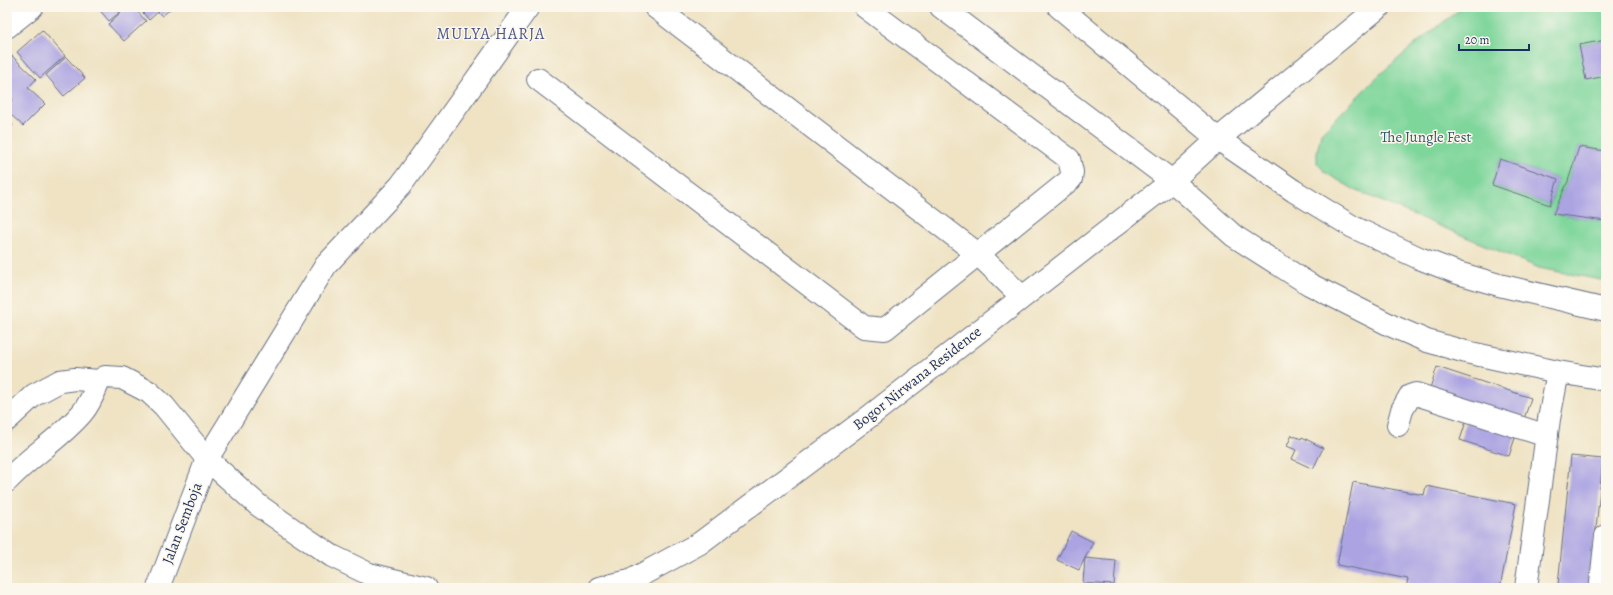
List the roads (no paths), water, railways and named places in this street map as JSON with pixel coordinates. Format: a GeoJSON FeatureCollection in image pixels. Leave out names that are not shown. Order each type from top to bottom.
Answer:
{"type":"FeatureCollection","features":[{"type":"Feature","properties":{"kind":"street"},"geometry":{"type":"LineString","coordinates":[[7,27],[32,7]]}},
{"type":"Feature","properties":{"kind":"street","name":"Jalan Semboja"},"geometry":{"type":"LineString","coordinates":[[158,588],[207,459],[326,265],[401,185],[528,7]]}},
{"type":"Feature","properties":{"kind":"street"},"geometry":{"type":"LineString","coordinates":[[655,7],[978,254],[1022,297]]}},
{"type":"Feature","properties":{"kind":"street"},"geometry":{"type":"LineString","coordinates":[[538,79],[864,327],[885,329],[1071,179],[1072,172],[1069,160],[865,7]]}},
{"type":"Feature","properties":{"kind":"street"},"geometry":{"type":"LineString","coordinates":[[940,7],[1172,181],[1234,236],[1309,284],[1392,326],[1427,341],[1466,352],[1558,372],[1606,380]]}},
{"type":"Feature","properties":{"kind":"street"},"geometry":{"type":"LineString","coordinates":[[1059,7],[1218,139],[1294,191],[1353,227],[1419,258],[1458,274],[1606,310]]}},
{"type":"Feature","properties":{"kind":"street","name":"Bogor Nirwana Residence"},"geometry":{"type":"LineString","coordinates":[[610,587],[643,575],[700,543],[870,416],[1172,181],[1218,139],[1379,7]]}},
{"type":"Feature","properties":{"kind":"street"},"geometry":{"type":"LineString","coordinates":[[1526,588],[1547,436],[1558,372]]}},
{"type":"Feature","properties":{"kind":"street"},"geometry":{"type":"LineString","coordinates":[[7,420],[34,395],[60,380],[75,379],[99,381],[105,378],[122,378],[149,392],[164,406],[207,459],[258,505],[332,556],[369,574],[426,588]]}},
{"type":"Feature","properties":{"kind":"street"},"geometry":{"type":"LineString","coordinates":[[7,481],[17,470],[69,426],[83,412],[99,381]]}},
{"type":"Feature","properties":{"kind":"street"},"geometry":{"type":"LineString","coordinates":[[1398,425],[1402,410],[1410,396],[1416,394],[1547,436]]}},
{"type":"Feature","properties":{"kind":"street"},"geometry":{"type":"LineString","coordinates":[[1603,588],[1601,582],[1606,536]]}},
{"type":"Feature","properties":{"kind":"district","name":"MULYA HARJA"},"geometry":{"type":"Point","coordinates":[491,34]}},
{"type":"Feature","properties":{"kind":"park label","name":"The Jungle Fest"},"geometry":{"type":"Point","coordinates":[1426,137]}}]}
